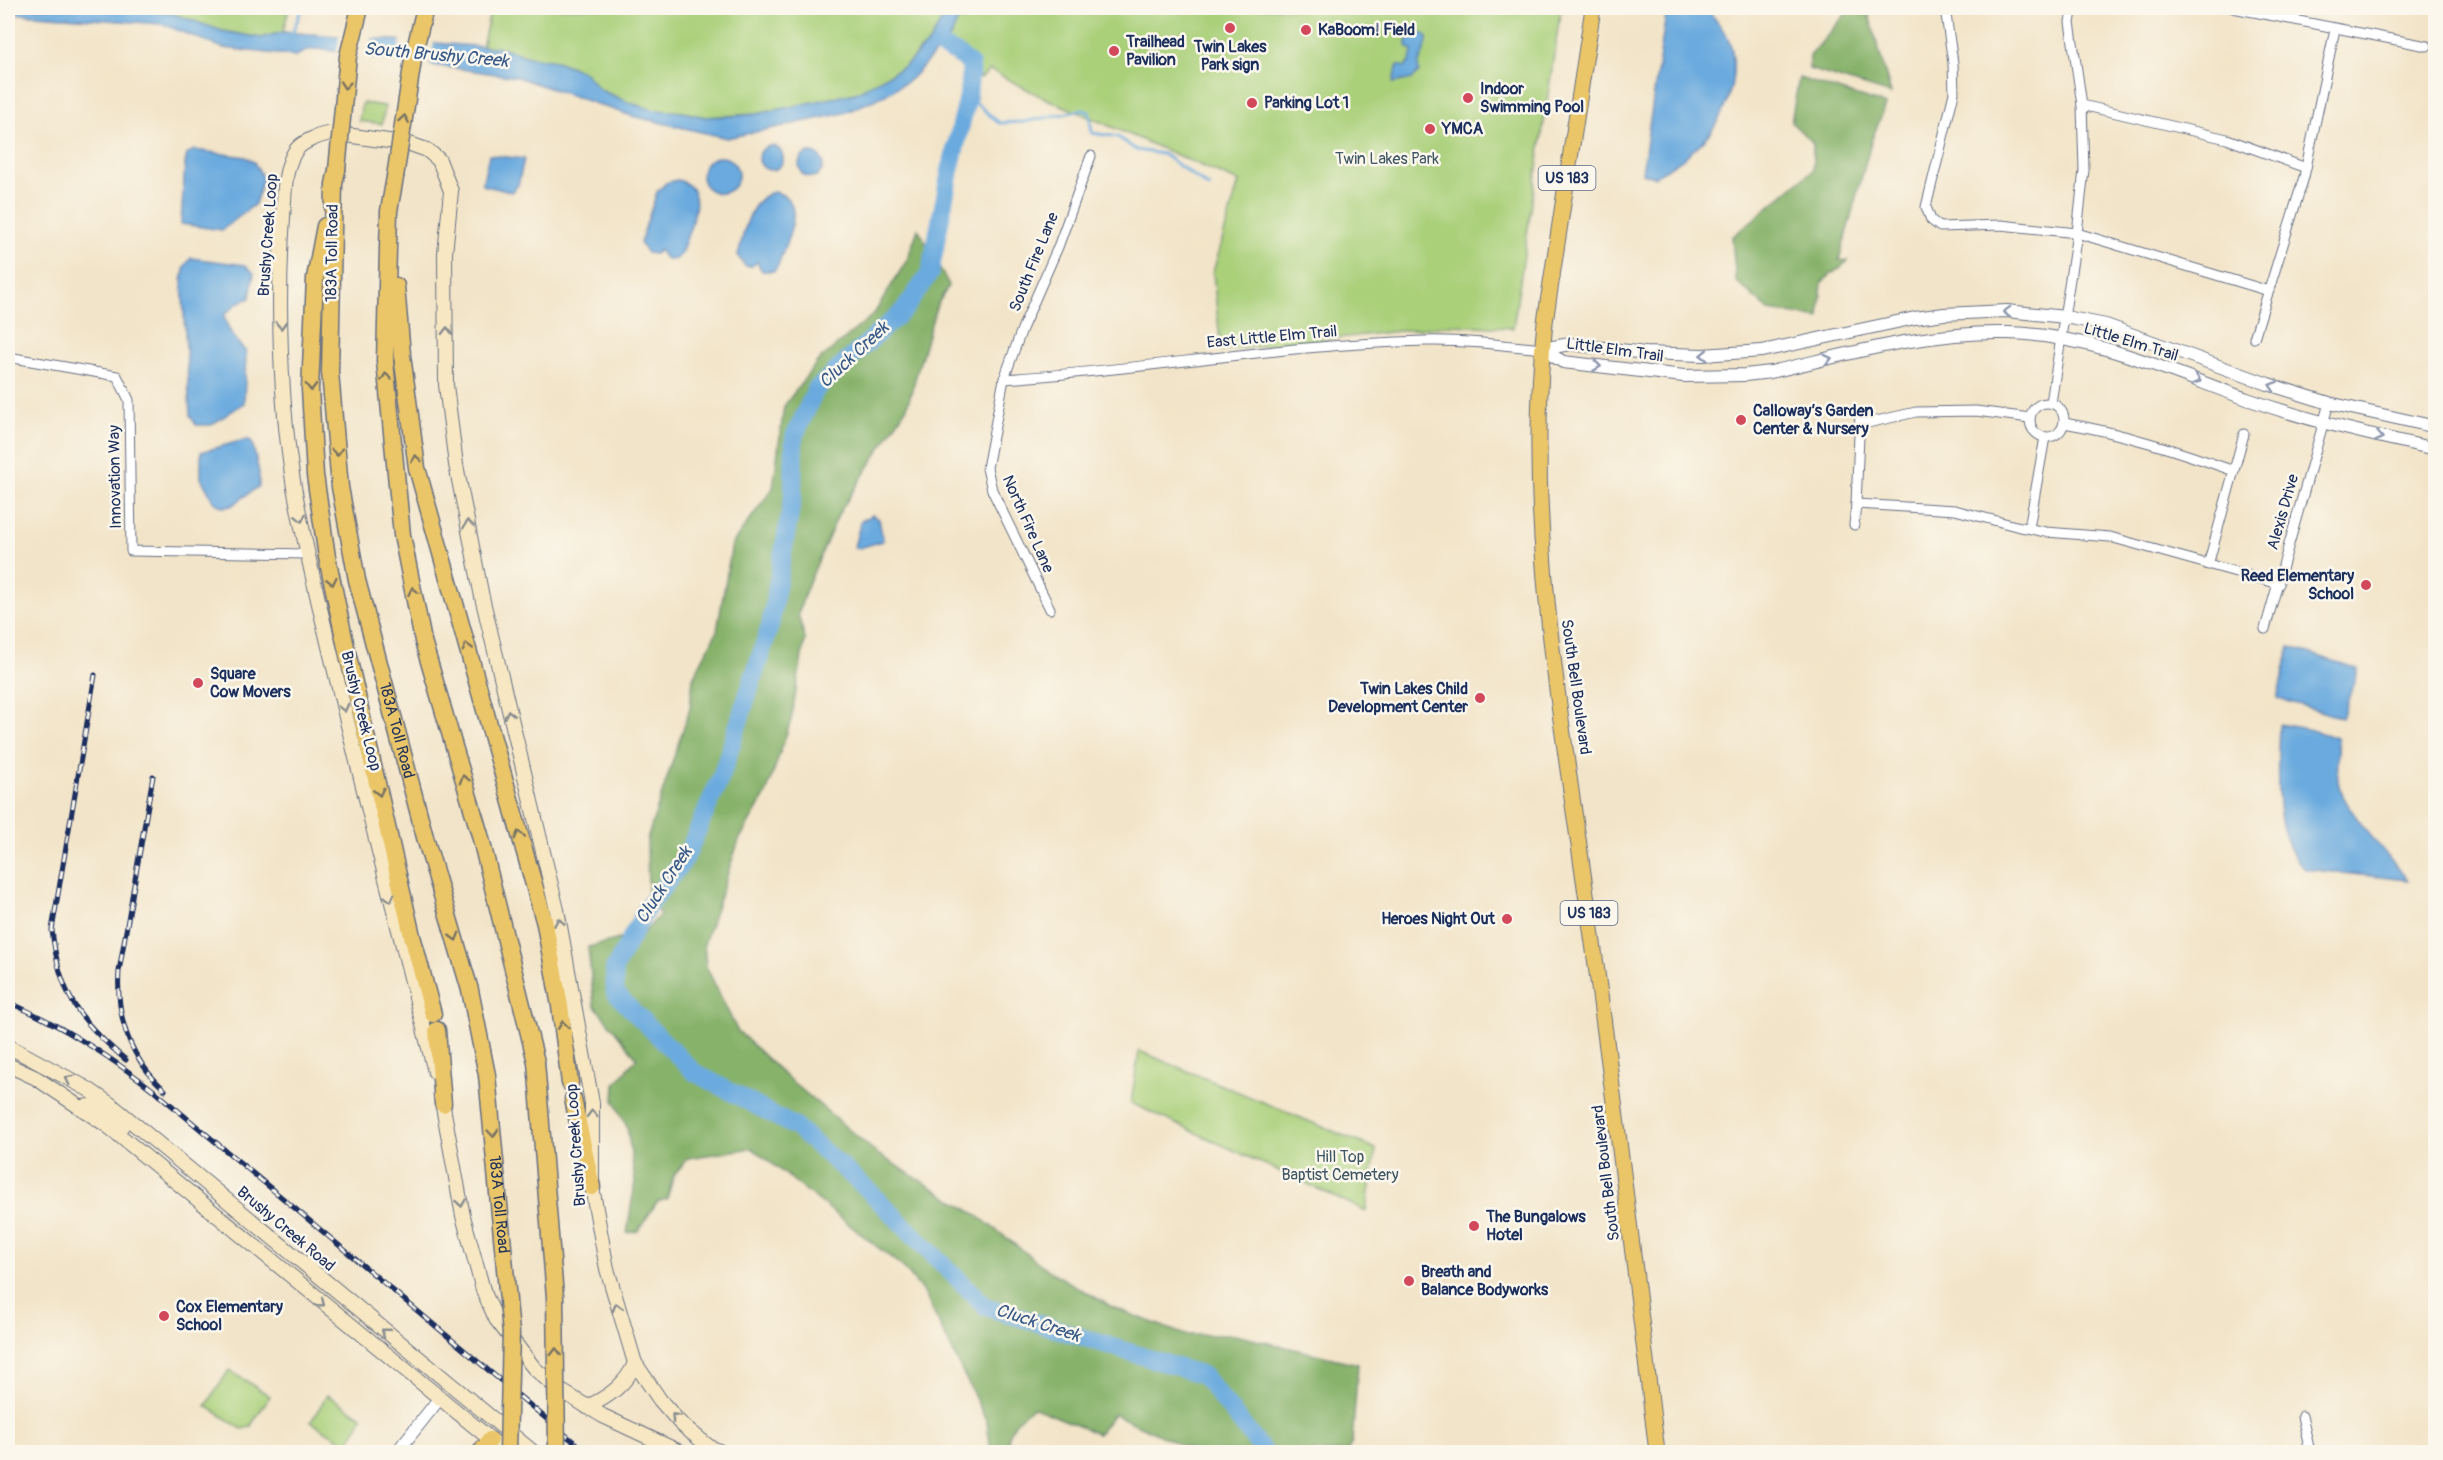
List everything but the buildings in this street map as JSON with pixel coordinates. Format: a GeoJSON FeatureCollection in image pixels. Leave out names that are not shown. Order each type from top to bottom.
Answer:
{"type":"FeatureCollection","features":[{"type":"Feature","properties":{"kind":"highway","name":"183A Toll Road"},"geometry":{"type":"LineString","coordinates":[[360,8],[348,56],[335,177],[330,372],[340,487],[357,580],[426,841],[470,990],[487,1075],[511,1334],[507,1452]]}},
{"type":"Feature","properties":{"kind":"highway"},"geometry":{"type":"LineString","coordinates":[[425,8],[414,53],[389,211],[385,361],[402,535],[423,641],[480,835],[536,1062],[555,1298],[557,1452]]}},
{"type":"Feature","properties":{"kind":"highway"},"geometry":{"type":"LineString","coordinates":[[335,177],[315,278],[310,389],[315,475],[327,557],[347,652],[412,936],[435,1022],[443,1104]]}},
{"type":"Feature","properties":{"kind":"highway"},"geometry":{"type":"LineString","coordinates":[[389,211],[402,355],[417,468],[544,924],[560,1006],[572,1091],[592,1187]]}},
{"type":"Feature","properties":{"kind":"main road","name":"South Bell Boulevard"},"geometry":{"type":"LineString","coordinates":[[1593,8],[1542,349],[1539,472],[1549,624],[1617,1114],[1657,1452]]}},
{"type":"Feature","properties":{"kind":"main road","name":"Brushy Creek Loop"},"geometry":{"type":"LineString","coordinates":[[680,1452],[587,1407],[558,1389],[534,1368],[496,1318],[483,1290],[463,1216],[443,1104],[384,878],[294,485],[285,410],[280,319],[280,252],[286,175],[297,149],[320,135],[331,134],[410,144],[427,150],[439,160],[452,191],[446,254],[446,385],[456,465],[482,597],[557,910],[592,1103],[592,1187],[607,1269],[635,1363],[660,1400],[680,1423],[708,1446],[721,1452]]}},
{"type":"Feature","properties":{"kind":"main road","name":"Brushy Creek Road"},"geometry":{"type":"LineString","coordinates":[[8,1046],[88,1089],[110,1104],[533,1452]]}},
{"type":"Feature","properties":{"kind":"main road","name":"Brushy Creek Road"},"geometry":{"type":"LineString","coordinates":[[8,1065],[36,1078],[108,1126],[489,1442],[507,1452]]}},
{"type":"Feature","properties":{"kind":"main road"},"geometry":{"type":"LineString","coordinates":[[81,1108],[88,1105],[103,1111],[292,1270],[322,1280]]}},
{"type":"Feature","properties":{"kind":"main road"},"geometry":{"type":"LineString","coordinates":[[587,1407],[615,1391],[630,1374],[635,1363]]}},
{"type":"Feature","properties":{"kind":"main road"},"geometry":{"type":"LineString","coordinates":[[431,1368],[438,1384],[439,1399]]}},
{"type":"Feature","properties":{"kind":"main road"},"geometry":{"type":"LineString","coordinates":[[489,1442],[521,1452]]}},
{"type":"Feature","properties":{"kind":"street"},"geometry":{"type":"LineString","coordinates":[[1945,8],[1953,63],[1954,93],[1926,207],[1931,220],[1940,227],[2001,225],[2077,233],[2269,291]]}},
{"type":"Feature","properties":{"kind":"street"},"geometry":{"type":"LineString","coordinates":[[2052,403],[2084,170],[2082,105],[2070,22],[2073,8]]}},
{"type":"Feature","properties":{"kind":"street"},"geometry":{"type":"LineString","coordinates":[[2233,8],[2427,46]]}},
{"type":"Feature","properties":{"kind":"street"},"geometry":{"type":"LineString","coordinates":[[2254,338],[2306,168],[2336,29]]}},
{"type":"Feature","properties":{"kind":"street"},"geometry":{"type":"LineString","coordinates":[[2082,105],[2228,139],[2306,168]]}},
{"type":"Feature","properties":{"kind":"street","name":"South Fire Lane"},"geometry":{"type":"LineString","coordinates":[[1004,379],[1022,329],[1058,247],[1091,156]]}},
{"type":"Feature","properties":{"kind":"street","name":"Little Elm Trail"},"geometry":{"type":"LineString","coordinates":[[1542,349],[1570,345],[1645,353],[1702,355],[1762,351],[1944,314],[2007,311],[2065,317],[2106,325],[2268,384],[2329,403],[2436,427]]}},
{"type":"Feature","properties":{"kind":"street","name":"Little Elm Trail"},"geometry":{"type":"LineString","coordinates":[[1542,349],[1563,362],[1684,376],[1745,375],[1771,372],[1942,335],[2008,333],[2061,338],[2113,350],[2323,424],[2436,449]]}},
{"type":"Feature","properties":{"kind":"street","name":"East Little Elm Trail"},"geometry":{"type":"LineString","coordinates":[[1004,379],[1084,374],[1230,356],[1424,341],[1463,341],[1542,349]]}},
{"type":"Feature","properties":{"kind":"street","name":"Innovation Way"},"geometry":{"type":"LineString","coordinates":[[8,357],[117,376],[129,400],[131,551],[308,554]]}},
{"type":"Feature","properties":{"kind":"street","name":"North Fire Lane"},"geometry":{"type":"LineString","coordinates":[[1004,379],[987,468],[992,490],[1050,609]]}},
{"type":"Feature","properties":{"kind":"street"},"geometry":{"type":"LineString","coordinates":[[2052,403],[2060,409],[2064,423],[2055,435],[2045,437],[2036,432],[2030,418],[2032,412],[2040,404],[2052,403]]}},
{"type":"Feature","properties":{"kind":"street","name":"Alexis Drive"},"geometry":{"type":"LineString","coordinates":[[2265,629],[2329,403]]}},
{"type":"Feature","properties":{"kind":"street"},"geometry":{"type":"LineString","coordinates":[[1859,425],[1916,412],[1976,411],[2030,418]]}},
{"type":"Feature","properties":{"kind":"street"},"geometry":{"type":"LineString","coordinates":[[1854,525],[1860,413]]}},
{"type":"Feature","properties":{"kind":"street"},"geometry":{"type":"LineString","coordinates":[[2064,423],[2100,429],[2162,446],[2234,471]]}},
{"type":"Feature","properties":{"kind":"street"},"geometry":{"type":"LineString","coordinates":[[2208,565],[2244,434]]}},
{"type":"Feature","properties":{"kind":"street"},"geometry":{"type":"LineString","coordinates":[[2029,528],[2045,437]]}},
{"type":"Feature","properties":{"kind":"street"},"geometry":{"type":"LineString","coordinates":[[1856,504],[1955,510],[2029,528],[2110,537],[2278,584]]}},
{"type":"Feature","properties":{"kind":"street"},"geometry":{"type":"LineString","coordinates":[[397,1452],[439,1399]]}},
{"type":"Feature","properties":{"kind":"street"},"geometry":{"type":"LineString","coordinates":[[2302,1416],[2310,1452]]}},
{"type":"Feature","properties":{"kind":"green space"},"geometry":{"type":"Polygon","coordinates":[[[126,8],[289,8],[283,32],[261,38],[222,31],[168,12],[126,8]]]}},
{"type":"Feature","properties":{"kind":"green space","name":"Twin Lakes Park"},"geometry":{"type":"Polygon","coordinates":[[[491,8],[1561,8],[1513,328],[1453,325],[1221,351],[1213,272],[1239,182],[1038,95],[990,70],[981,78],[937,50],[921,49],[905,66],[856,93],[757,114],[705,117],[682,112],[654,110],[600,90],[584,72],[556,61],[528,57],[503,48],[482,47],[491,8]]]}},
{"type":"Feature","properties":{"kind":"green space"},"geometry":{"type":"Polygon","coordinates":[[[1848,8],[1867,8],[1891,94],[1809,69],[1810,56],[1848,11],[1848,8]]]}},
{"type":"Feature","properties":{"kind":"green space"},"geometry":{"type":"Polygon","coordinates":[[[1799,78],[1886,105],[1872,139],[1839,260],[1848,261],[1822,282],[1819,318],[1769,310],[1736,281],[1732,237],[1813,170],[1813,143],[1791,122],[1799,78]]]}},
{"type":"Feature","properties":{"kind":"green space"},"geometry":{"type":"Polygon","coordinates":[[[362,103],[385,106],[382,124],[359,121],[362,103]]]}},
{"type":"Feature","properties":{"kind":"green space"},"geometry":{"type":"Polygon","coordinates":[[[918,229],[949,285],[936,307],[907,407],[839,513],[807,587],[798,614],[805,639],[791,720],[766,794],[739,840],[704,944],[706,966],[737,1030],[783,1074],[879,1155],[974,1213],[1048,1270],[1112,1307],[1185,1335],[1235,1335],[1358,1364],[1352,1442],[1347,1452],[1196,1452],[1114,1414],[1098,1434],[1033,1407],[1022,1416],[1011,1431],[1009,1452],[991,1452],[987,1422],[924,1293],[904,1268],[752,1148],[688,1158],[674,1175],[667,1199],[657,1202],[638,1231],[627,1233],[635,1181],[627,1127],[614,1101],[615,1084],[637,1058],[594,1005],[588,947],[643,933],[660,915],[648,893],[647,839],[690,708],[693,678],[717,631],[732,544],[773,488],[784,406],[818,361],[874,314],[907,260],[918,229]]]}},
{"type":"Feature","properties":{"kind":"green space","name":"Hill Top Baptist Cemetery"},"geometry":{"type":"Polygon","coordinates":[[[1139,1051],[1376,1149],[1366,1211],[1131,1103],[1139,1051]]]}},
{"type":"Feature","properties":{"kind":"green space"},"geometry":{"type":"Polygon","coordinates":[[[229,1370],[270,1396],[250,1427],[242,1429],[206,1406],[229,1370]]]}},
{"type":"Feature","properties":{"kind":"green space"},"geometry":{"type":"Polygon","coordinates":[[[327,1395],[363,1417],[347,1444],[311,1422],[327,1395]]]}},
{"type":"Feature","properties":{"kind":"water","name":"South Brushy Creek"},"geometry":{"type":"Polygon","coordinates":[[[8,8],[126,8],[168,12],[222,31],[261,38],[283,32],[503,48],[528,57],[556,61],[584,72],[600,90],[630,103],[654,110],[682,112],[705,117],[757,114],[856,93],[905,66],[930,41],[947,12],[945,8],[962,8],[963,18],[957,22],[951,36],[911,79],[885,95],[844,113],[727,138],[632,116],[517,77],[318,49],[308,50],[296,56],[223,48],[162,24],[8,13],[8,8]]]}},
{"type":"Feature","properties":{"kind":"water"},"geometry":{"type":"Polygon","coordinates":[[[1667,8],[1706,8],[1728,39],[1732,51],[1733,75],[1728,99],[1711,132],[1692,151],[1654,177],[1642,173],[1667,8]]]}},
{"type":"Feature","properties":{"kind":"water"},"geometry":{"type":"Polygon","coordinates":[[[1415,30],[1419,30],[1427,37],[1426,47],[1418,68],[1419,72],[1412,79],[1393,83],[1398,65],[1405,67],[1410,62],[1412,51],[1407,46],[1407,42],[1415,30]]]}},
{"type":"Feature","properties":{"kind":"water"},"geometry":{"type":"Polygon","coordinates":[[[766,146],[776,146],[783,153],[783,163],[776,170],[766,170],[759,163],[759,153],[766,146]]]}},
{"type":"Feature","properties":{"kind":"water"},"geometry":{"type":"Polygon","coordinates":[[[194,150],[246,157],[254,162],[263,178],[255,204],[222,230],[181,224],[185,164],[187,154],[194,150]]]}},
{"type":"Feature","properties":{"kind":"water"},"geometry":{"type":"Polygon","coordinates":[[[811,153],[820,156],[823,165],[820,174],[811,177],[802,174],[799,165],[802,156],[811,153]]]}},
{"type":"Feature","properties":{"kind":"water"},"geometry":{"type":"Polygon","coordinates":[[[489,155],[524,159],[518,185],[511,192],[482,185],[489,155]]]}},
{"type":"Feature","properties":{"kind":"water"},"geometry":{"type":"Polygon","coordinates":[[[720,157],[733,162],[738,175],[733,188],[720,193],[707,188],[702,175],[707,162],[720,157]]]}},
{"type":"Feature","properties":{"kind":"water"},"geometry":{"type":"Polygon","coordinates":[[[677,180],[688,185],[694,192],[696,201],[692,223],[681,254],[676,259],[670,260],[664,257],[660,250],[655,254],[647,253],[640,243],[657,192],[666,183],[677,180]]]}},
{"type":"Feature","properties":{"kind":"water"},"geometry":{"type":"Polygon","coordinates":[[[774,192],[785,197],[791,204],[792,224],[778,266],[774,271],[762,271],[757,262],[752,266],[745,266],[738,256],[745,227],[753,209],[766,195],[774,192]]]}},
{"type":"Feature","properties":{"kind":"water"},"geometry":{"type":"Polygon","coordinates":[[[191,258],[245,265],[254,273],[250,298],[238,303],[224,315],[232,335],[246,352],[244,403],[211,425],[196,425],[190,415],[182,281],[185,266],[191,258]]]}},
{"type":"Feature","properties":{"kind":"water"},"geometry":{"type":"Polygon","coordinates":[[[247,439],[252,442],[259,472],[259,486],[231,506],[223,507],[214,502],[201,478],[201,452],[247,439]]]}},
{"type":"Feature","properties":{"kind":"water"},"geometry":{"type":"Polygon","coordinates":[[[872,515],[879,519],[883,541],[856,549],[854,547],[861,521],[872,515]]]}},
{"type":"Feature","properties":{"kind":"water"},"geometry":{"type":"Polygon","coordinates":[[[2290,647],[2358,669],[2342,718],[2277,698],[2290,647]]]}},
{"type":"Feature","properties":{"kind":"water"},"geometry":{"type":"Polygon","coordinates":[[[2279,724],[2312,730],[2337,738],[2338,783],[2345,800],[2408,880],[2305,869],[2294,855],[2286,839],[2281,820],[2278,780],[2279,724]]]}},
{"type":"Feature","properties":{"kind":"pier"},"geometry":{"type":"Polygon","coordinates":[[[340,34],[373,37],[368,59],[336,55],[340,34]]]}},
{"type":"Feature","properties":{"kind":"pier"},"geometry":{"type":"Polygon","coordinates":[[[401,39],[434,42],[429,68],[396,63],[401,39]]]}},
{"type":"Feature","properties":{"kind":"waterway"},"geometry":{"type":"LineString","coordinates":[[292,34],[302,8]]}},
{"type":"Feature","properties":{"kind":"waterway","name":"Cluck Creek"},"geometry":{"type":"LineString","coordinates":[[940,46],[956,53],[971,65],[968,96],[951,166],[930,273],[904,310],[816,389],[794,437],[793,496],[770,626],[721,777],[685,859],[647,908],[614,969],[615,993],[694,1072],[797,1128],[869,1191],[986,1307],[1203,1375],[1264,1452]]}},
{"type":"Feature","properties":{"kind":"waterway"},"geometry":{"type":"LineString","coordinates":[[968,96],[999,123],[1024,122],[1083,110],[1089,112],[1092,133],[1118,137],[1136,150],[1163,154],[1209,187]]}},
{"type":"Feature","properties":{"kind":"railway"},"geometry":{"type":"LineString","coordinates":[[95,675],[52,930],[60,971],[74,1004],[95,1032],[126,1060]]}},
{"type":"Feature","properties":{"kind":"railway"},"geometry":{"type":"LineString","coordinates":[[153,776],[119,971],[119,988],[120,1005],[127,1036],[142,1065],[165,1090]]}},
{"type":"Feature","properties":{"kind":"railway"},"geometry":{"type":"LineString","coordinates":[[8,1002],[86,1043],[157,1093],[586,1452]]}},
{"type":"Feature","properties":{"kind":"place","name":"Twin Lakes Park sign"},"geometry":{"type":"Point","coordinates":[1230,28]}},
{"type":"Feature","properties":{"kind":"place","name":"KaBoom! Field"},"geometry":{"type":"Point","coordinates":[1306,30]}},
{"type":"Feature","properties":{"kind":"place","name":"Trailhead Pavilion"},"geometry":{"type":"Point","coordinates":[1114,51]}},
{"type":"Feature","properties":{"kind":"place","name":"Indoor Swimming Pool"},"geometry":{"type":"Point","coordinates":[1468,98]}},
{"type":"Feature","properties":{"kind":"place","name":"Parking Lot 1"},"geometry":{"type":"Point","coordinates":[1252,103]}},
{"type":"Feature","properties":{"kind":"place","name":"YMCA"},"geometry":{"type":"Point","coordinates":[1430,129]}},
{"type":"Feature","properties":{"kind":"place","name":"Calloway’s Garden Center & Nursery"},"geometry":{"type":"Point","coordinates":[1741,420]}},
{"type":"Feature","properties":{"kind":"place","name":"Reed Elementary School"},"geometry":{"type":"Point","coordinates":[2366,585]}},
{"type":"Feature","properties":{"kind":"place","name":"Square Cow Movers"},"geometry":{"type":"Point","coordinates":[198,683]}},
{"type":"Feature","properties":{"kind":"place","name":"Twin Lakes Child Development Center"},"geometry":{"type":"Point","coordinates":[1480,698]}},
{"type":"Feature","properties":{"kind":"place","name":"Heroes Night Out"},"geometry":{"type":"Point","coordinates":[1507,919]}},
{"type":"Feature","properties":{"kind":"place","name":"The Bungalows Hotel"},"geometry":{"type":"Point","coordinates":[1474,1226]}},
{"type":"Feature","properties":{"kind":"place","name":"Breath and Balance Bodyworks"},"geometry":{"type":"Point","coordinates":[1409,1281]}},
{"type":"Feature","properties":{"kind":"place","name":"Cox Elementary School"},"geometry":{"type":"Point","coordinates":[164,1316]}}]}
